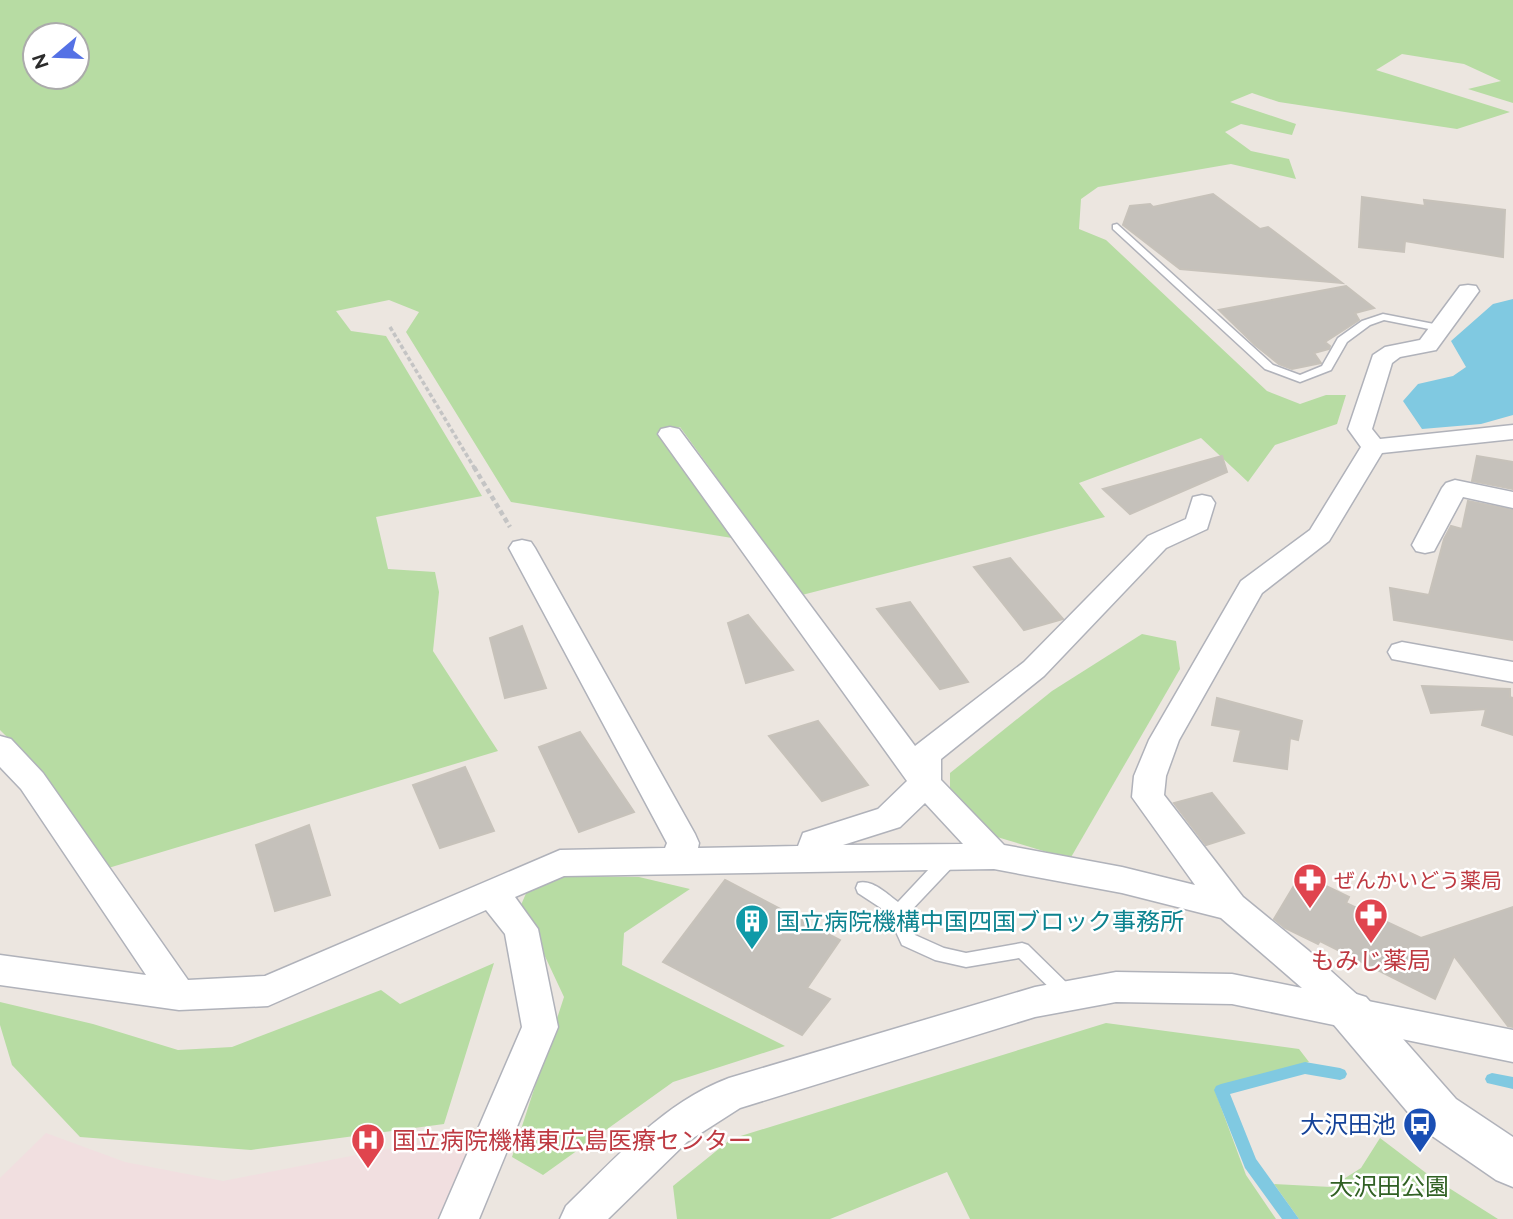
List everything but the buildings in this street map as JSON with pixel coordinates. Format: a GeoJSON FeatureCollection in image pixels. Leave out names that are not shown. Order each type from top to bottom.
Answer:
{"type":"FeatureCollection","features":[{"type":"Feature","properties":{"kind":"street"},"geometry":{"type":"LineString","coordinates":[[1374,447],[1360,429],[1381,360],[1393,352],[1428,345],[1468,291]]}},
{"type":"Feature","properties":{"kind":"street"},"geometry":{"type":"LineString","coordinates":[[1374,447],[1513,432]]}},
{"type":"Feature","properties":{"kind":"street"},"geometry":{"type":"LineString","coordinates":[[670,434],[925,783],[994,856]]}},
{"type":"Feature","properties":{"kind":"street"},"geometry":{"type":"LineString","coordinates":[[1374,447],[1320,535],[1251,586],[1164,740],[1150,776],[1148,797],[1231,907],[1297,961],[1350,1011],[1439,1114],[1513,1164]]}},
{"type":"Feature","properties":{"kind":"street"},"geometry":{"type":"LineString","coordinates":[[1425,545],[1455,488],[1513,500]]}},
{"type":"Feature","properties":{"kind":"street"},"geometry":{"type":"LineString","coordinates":[[814,860],[815,842],[889,818],[925,783],[925,755],[1034,669],[1157,541],[1198,523],[1202,503]]}},
{"type":"Feature","properties":{"kind":"street"},"geometry":{"type":"LineString","coordinates":[[522,548],[683,844],[679,861]]}},
{"type":"Feature","properties":{"kind":"street"},"geometry":{"type":"LineString","coordinates":[[1402,652],[1513,672]]}},
{"type":"Feature","properties":{"kind":"street"},"geometry":{"type":"LineString","coordinates":[[0,747],[32,781],[179,995]]}},
{"type":"Feature","properties":{"kind":"street"},"geometry":{"type":"LineString","coordinates":[[0,970],[179,995],[268,991],[560,863],[994,856],[1122,880],[1231,907]]}},
{"type":"Feature","properties":{"kind":"street"},"geometry":{"type":"LineString","coordinates":[[459,1219],[540,1027],[521,929],[491,893]]}},
{"type":"Feature","properties":{"kind":"street"},"geometry":{"type":"LineString","coordinates":[[580,1219],[673,1130],[729,1095],[1035,1002],[1116,987],[1232,989],[1513,1046]]}},
{"type":"Feature","properties":{"kind":"lane"},"geometry":{"type":"LineString","coordinates":[[1117,227],[1269,367],[1300,379],[1327,368],[1342,341],[1366,323],[1383,317],[1439,328]]}},
{"type":"Feature","properties":{"kind":"lane"},"geometry":{"type":"LineString","coordinates":[[897,914],[953,855]]}},
{"type":"Feature","properties":{"kind":"lane"},"geometry":{"type":"LineString","coordinates":[[864,888],[894,908],[908,940],[941,955],[966,960],[1022,950],[1069,996]]}},
{"type":"Feature","properties":{"kind":"path"},"geometry":{"type":"LineString","coordinates":[[390,327],[522,548]]}},
{"type":"Feature","properties":{"kind":"shaded area","name":"国立病院機構東広島医療センター"},"geometry":{"type":"Polygon","coordinates":[[[474,1132],[440,1219],[0,1219],[0,1178],[46,1133],[125,1162],[223,1181],[474,1132]]]}},
{"type":"Feature","properties":{"kind":"green space"},"geometry":{"type":"Polygon","coordinates":[[[0,0],[1513,0],[1513,103],[1468,89],[1501,81],[1464,64],[1402,54],[1376,70],[1510,112],[1457,129],[1279,102],[1252,93],[1230,102],[1296,124],[1292,135],[1241,124],[1225,132],[1251,151],[1289,159],[1296,179],[1231,164],[1098,187],[1081,199],[1079,229],[1106,240],[1267,391],[1300,404],[1326,395],[1346,395],[1337,424],[1275,445],[1248,482],[1201,438],[1079,483],[1105,517],[802,595],[680,427],[658,435],[732,538],[511,502],[406,332],[419,312],[389,300],[336,311],[351,331],[386,336],[482,496],[376,517],[388,569],[435,572],[439,592],[433,651],[498,751],[105,869],[43,773],[0,730],[0,0]]]}},
{"type":"Feature","properties":{"kind":"green space"},"geometry":{"type":"Polygon","coordinates":[[[1142,634],[1176,641],[1180,669],[1070,859],[997,837],[950,795],[950,773],[1052,691],[1142,634]]]}},
{"type":"Feature","properties":{"kind":"green space"},"geometry":{"type":"Polygon","coordinates":[[[567,876],[639,877],[690,889],[624,933],[622,965],[785,1046],[673,1082],[543,1175],[512,1157],[564,997],[521,905],[527,891],[567,876]]]}},
{"type":"Feature","properties":{"kind":"green space"},"geometry":{"type":"Polygon","coordinates":[[[494,963],[444,1124],[251,1150],[80,1137],[12,1065],[0,1025],[0,1002],[93,1024],[178,1050],[232,1047],[381,990],[400,1004],[494,963]]]}},
{"type":"Feature","properties":{"kind":"green space"},"geometry":{"type":"Polygon","coordinates":[[[1106,1023],[1299,1049],[1309,1062],[1215,1091],[1246,1175],[1276,1219],[970,1219],[947,1172],[830,1219],[677,1219],[673,1186],[731,1139],[1106,1023]]]}},
{"type":"Feature","properties":{"kind":"green space","name":"大沢田公園"},"geometry":{"type":"Polygon","coordinates":[[[1380,1138],[1430,1176],[1498,1219],[1299,1219],[1274,1184],[1331,1187],[1361,1168],[1380,1138]]]}},
{"type":"Feature","properties":{"kind":"water"},"geometry":{"type":"Polygon","coordinates":[[[1513,299],[1513,415],[1481,424],[1422,429],[1403,401],[1418,384],[1453,376],[1466,367],[1451,341],[1493,304],[1513,299]]]}},
{"type":"Feature","properties":{"kind":"waterway"},"geometry":{"type":"LineString","coordinates":[[1291,1219],[1250,1163],[1221,1090],[1305,1068],[1340,1074]]}},
{"type":"Feature","properties":{"kind":"waterway"},"geometry":{"type":"LineString","coordinates":[[1492,1079],[1513,1083]]}},
{"type":"Feature","properties":{"kind":"place","name":"ぜんかいどう薬局"},"geometry":{"type":"Point","coordinates":[1310,910]}},
{"type":"Feature","properties":{"kind":"place","name":"もみじ薬局"},"geometry":{"type":"Point","coordinates":[1371,945]}},
{"type":"Feature","properties":{"kind":"place","name":"国立病院機構中国四国ブロック事務所"},"geometry":{"type":"Point","coordinates":[752,951]}},
{"type":"Feature","properties":{"kind":"place","name":"大沢田池"},"geometry":{"type":"Point","coordinates":[1420,1154]}},
{"type":"Feature","properties":{"kind":"place","name":"国立病院機構東広島医療センター"},"geometry":{"type":"Point","coordinates":[368,1170]}}]}
